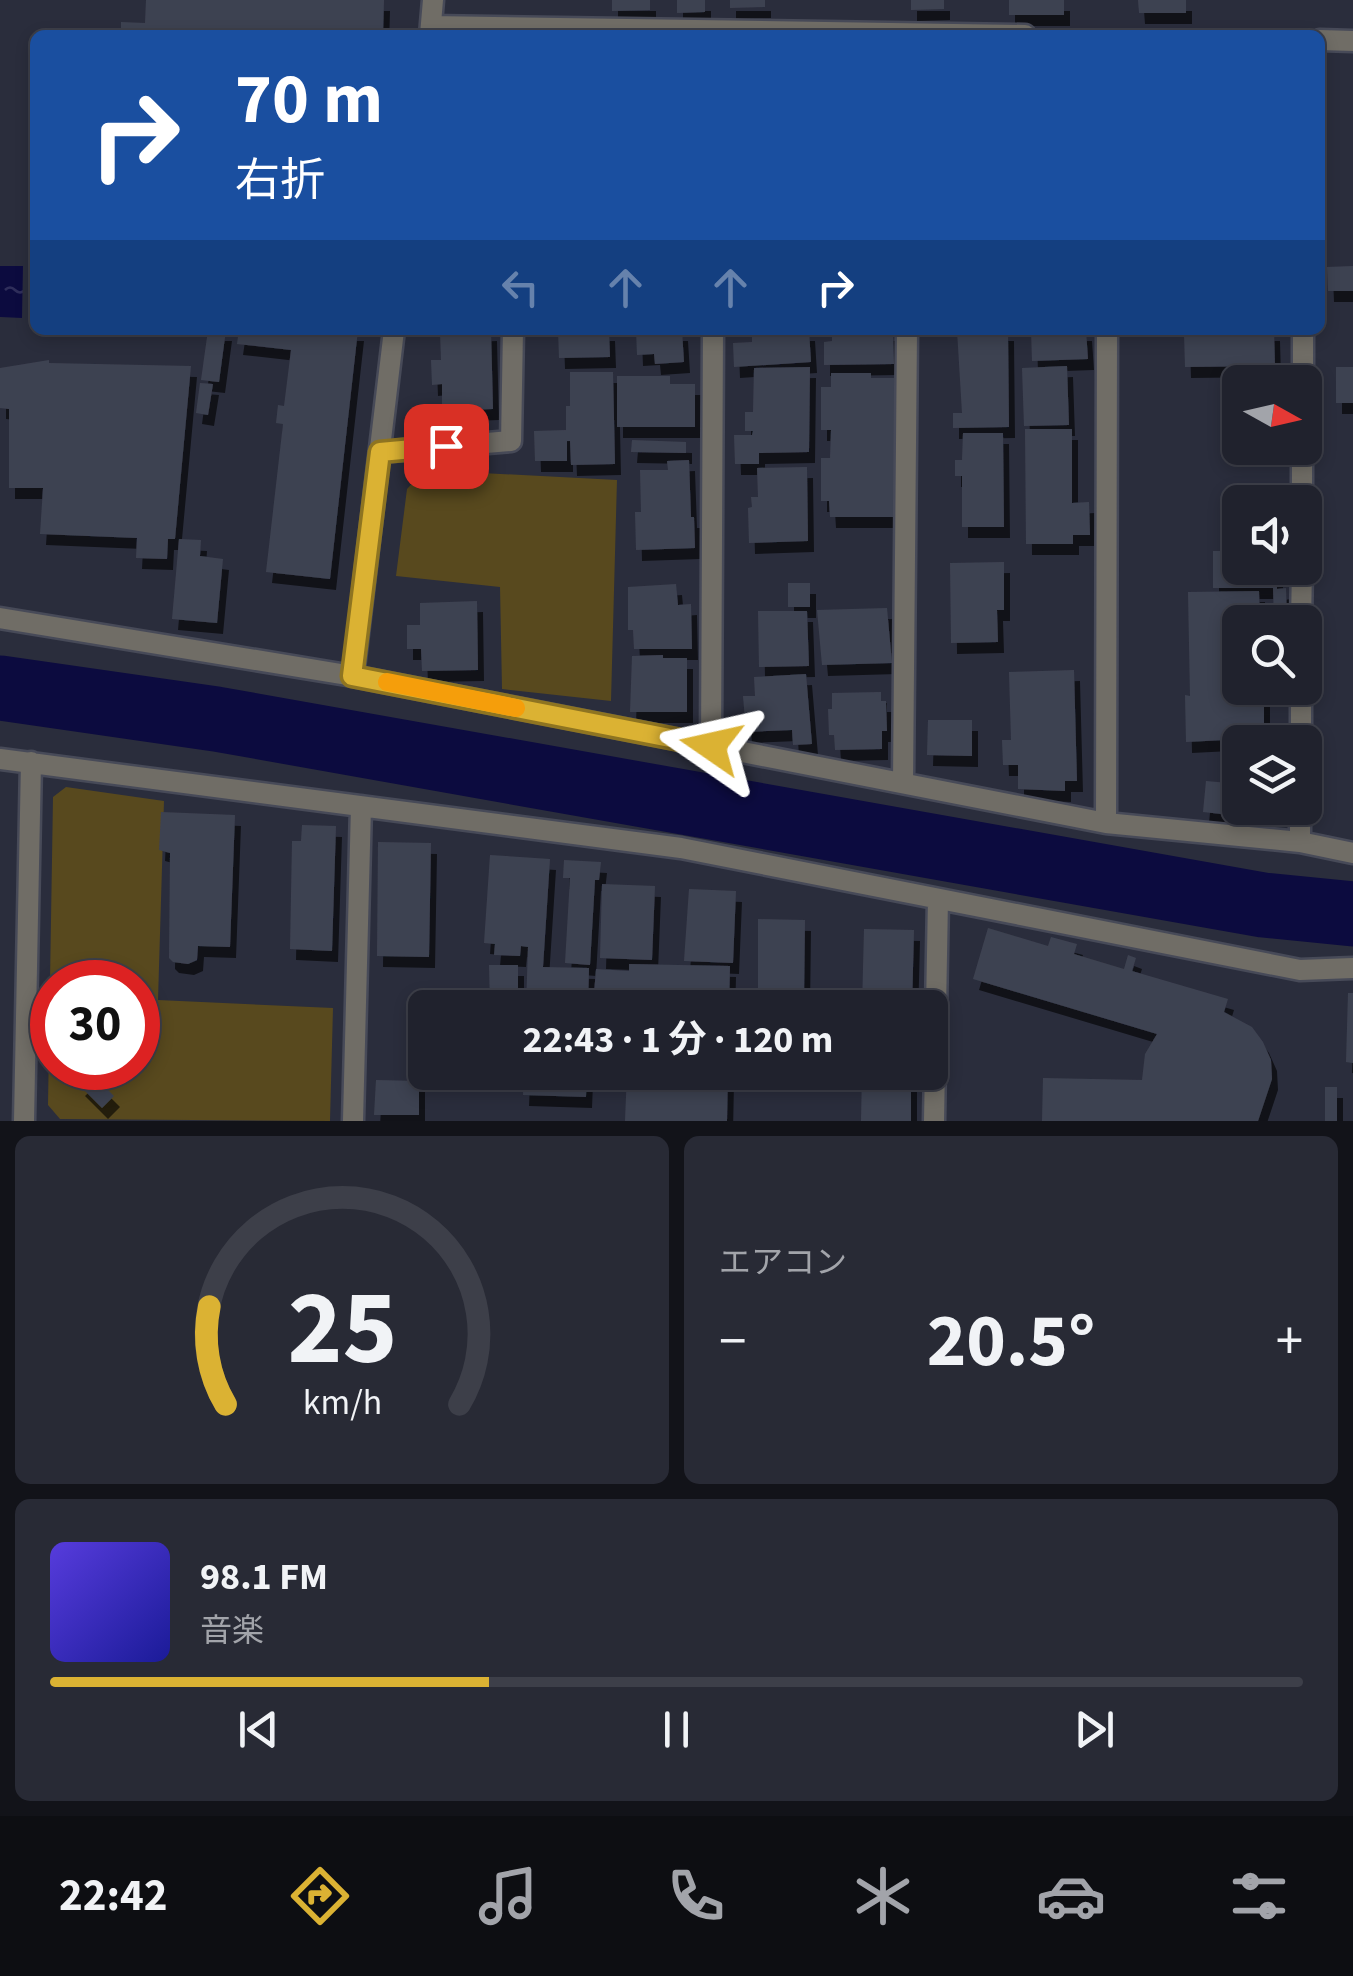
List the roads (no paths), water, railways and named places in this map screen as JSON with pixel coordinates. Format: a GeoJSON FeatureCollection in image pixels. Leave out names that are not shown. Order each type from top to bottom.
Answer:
{"type":"FeatureCollection","features":[{"type":"Feature","properties":{"kind":"street"},"geometry":{"type":"LineString","coordinates":[[431,30],[433,0]]}},
{"type":"Feature","properties":{"kind":"street"},"geometry":{"type":"LineString","coordinates":[[1325,40],[1353,41]]}},
{"type":"Feature","properties":{"kind":"street"},"geometry":{"type":"LineString","coordinates":[[352,676],[393,335]]}},
{"type":"Feature","properties":{"kind":"street"},"geometry":{"type":"LineString","coordinates":[[380,452],[511,441],[513,335]]}},
{"type":"Feature","properties":{"kind":"street"},"geometry":{"type":"LineString","coordinates":[[711,746],[713,335]]}},
{"type":"Feature","properties":{"kind":"street"},"geometry":{"type":"LineString","coordinates":[[903,782],[907,335]]}},
{"type":"Feature","properties":{"kind":"street"},"geometry":{"type":"LineString","coordinates":[[1106,823],[1108,335]]}},
{"type":"Feature","properties":{"kind":"street"},"geometry":{"type":"LineString","coordinates":[[1302,365],[1303,335]]}},
{"type":"Feature","properties":{"kind":"street"},"geometry":{"type":"LineString","coordinates":[[0,618],[352,676],[1106,823],[1300,842],[1353,853]]}},
{"type":"Feature","properties":{"kind":"street"},"geometry":{"type":"LineString","coordinates":[[0,759],[680,848],[1300,970],[1353,968]]}},
{"type":"Feature","properties":{"kind":"street"},"geometry":{"type":"LineString","coordinates":[[24,1121],[31,762]]}},
{"type":"Feature","properties":{"kind":"street"},"geometry":{"type":"LineString","coordinates":[[353,1121],[361,806]]}},
{"type":"Feature","properties":{"kind":"street"},"geometry":{"type":"LineString","coordinates":[[1300,825],[1300,842]]}},
{"type":"Feature","properties":{"kind":"street"},"geometry":{"type":"LineString","coordinates":[[934,1121],[938,898]]}},
{"type":"Feature","properties":{"kind":"water"},"geometry":{"type":"Polygon","coordinates":[[[0,266],[23,266],[22,318],[0,317],[0,266]]]}},
{"type":"Feature","properties":{"kind":"waterway"},"geometry":{"type":"LineString","coordinates":[[0,688],[216,719],[1263,905],[1353,914]]}}]}
